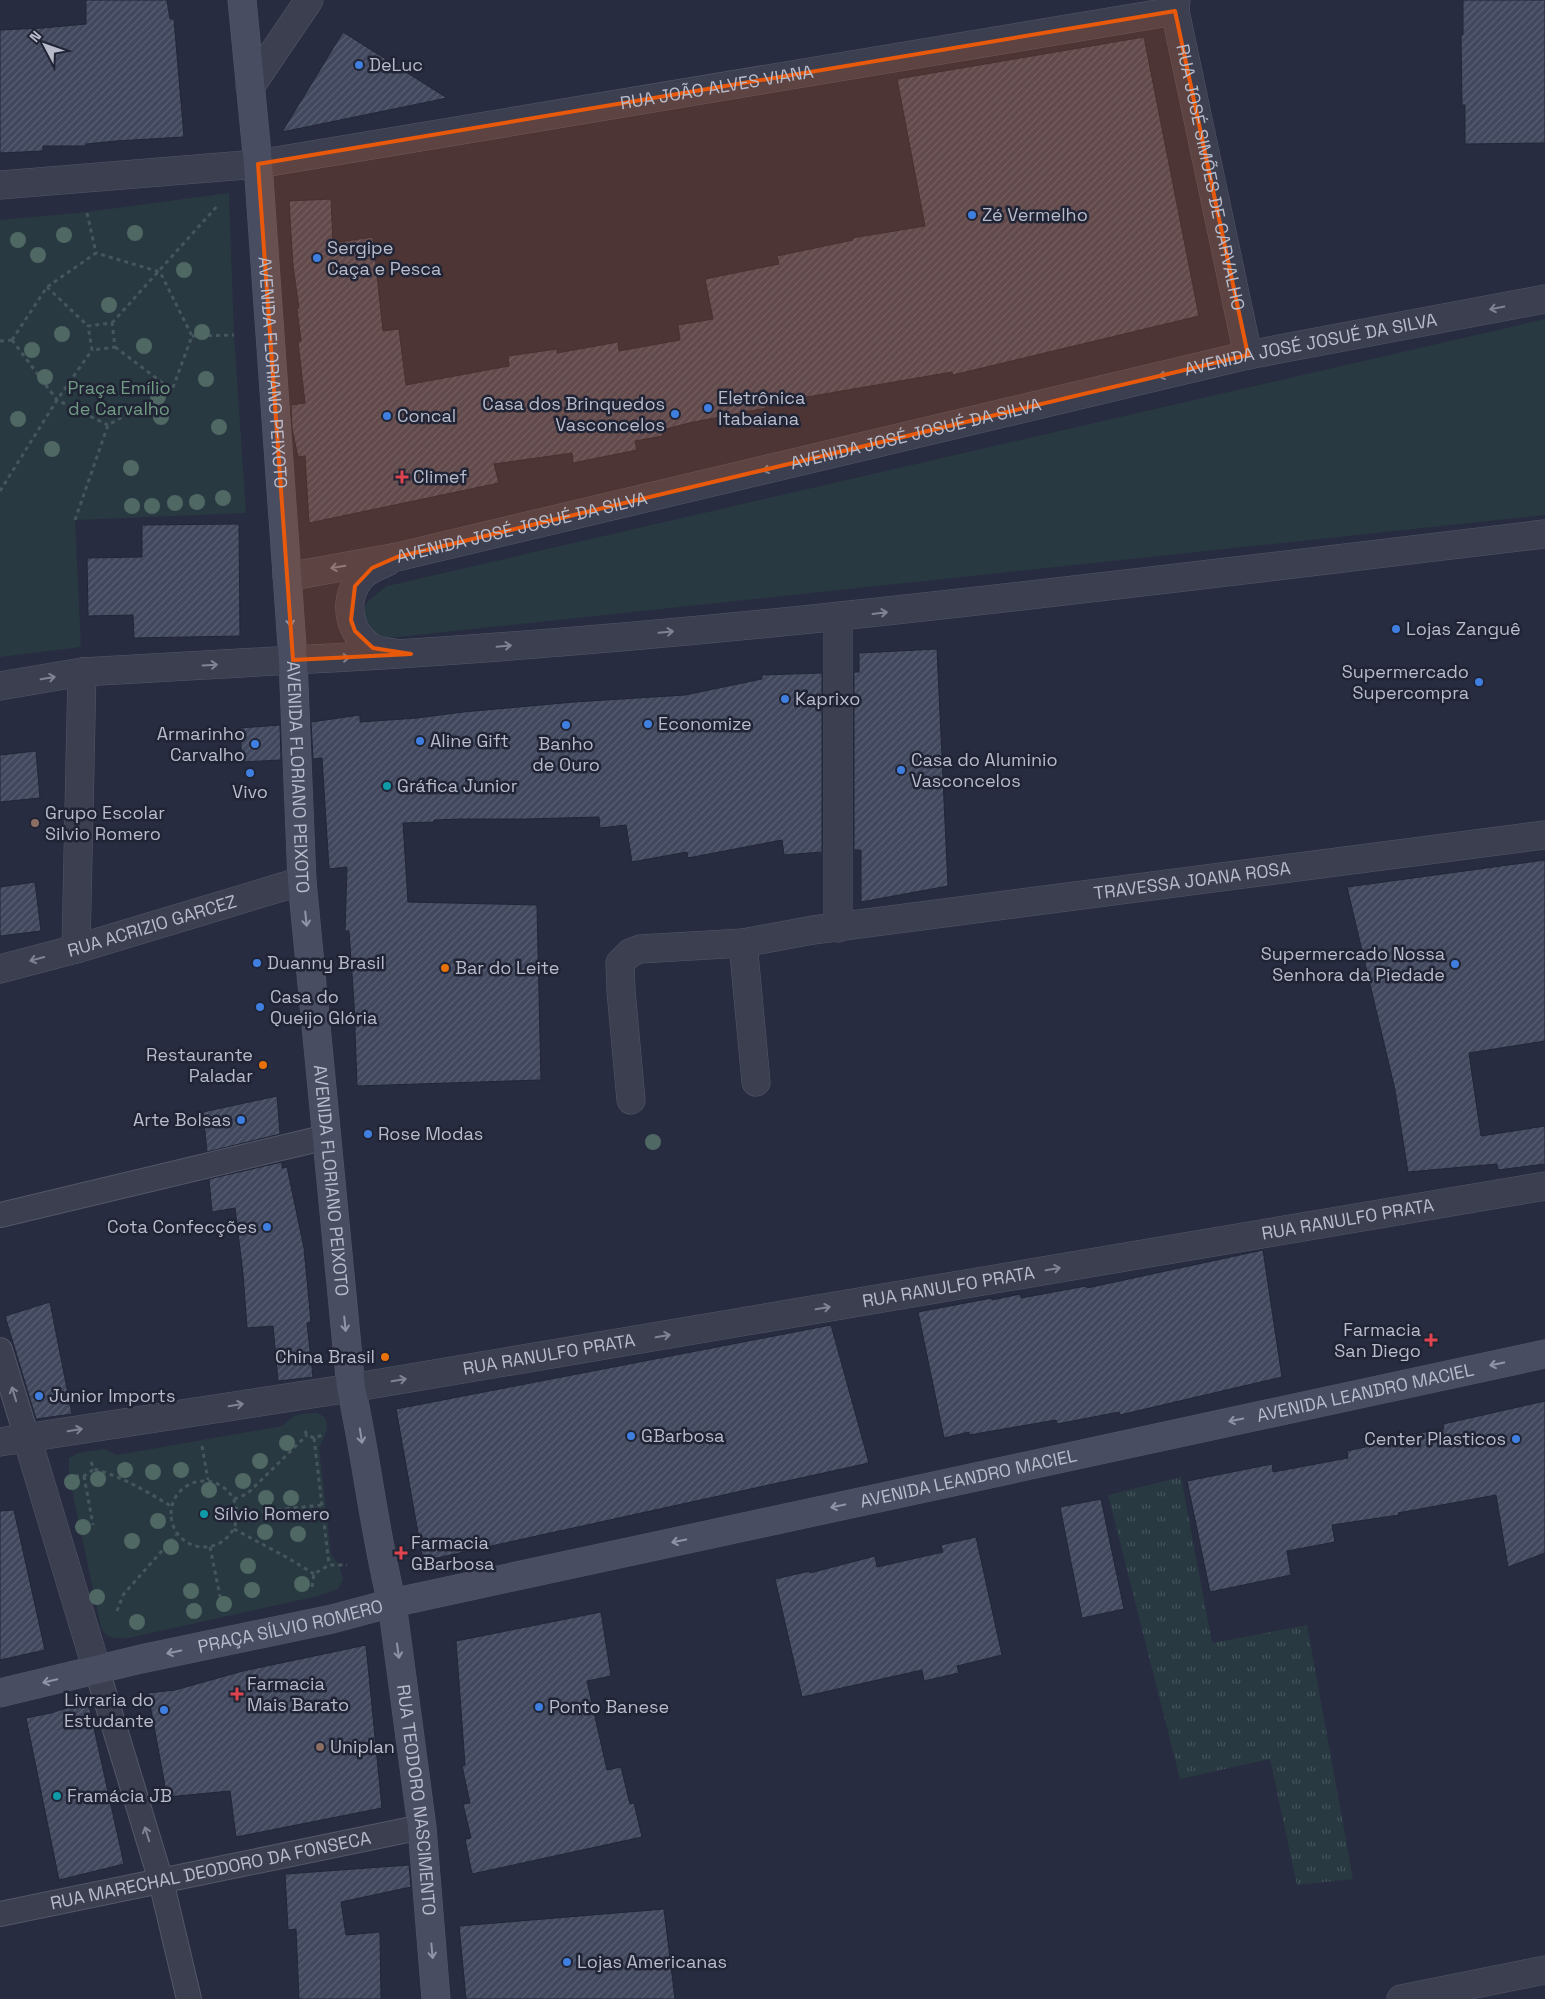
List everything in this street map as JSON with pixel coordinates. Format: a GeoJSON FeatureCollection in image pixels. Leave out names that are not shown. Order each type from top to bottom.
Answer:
{"type":"FeatureCollection","features":[{"type":"Feature","properties":{"kind":"main road","name":"AVENIDA FLORIANO PEIXOTO"},"geometry":{"type":"LineString","coordinates":[[242,0],[258,164],[293,660],[302,881],[351,1388]]}},
{"type":"Feature","properties":{"kind":"main road","name":"AVENIDA LEANDRO MACIEL"},"geometry":{"type":"LineString","coordinates":[[392,1602],[1545,1354]]}},
{"type":"Feature","properties":{"kind":"main road","name":"PRAÇA SÍLVIO ROMERO"},"geometry":{"type":"LineString","coordinates":[[0,1693],[141,1659],[332,1619],[392,1602],[383,1567],[351,1388]]}},
{"type":"Feature","properties":{"kind":"main road","name":"RUA TEODORO NASCIMENTO"},"geometry":{"type":"LineString","coordinates":[[392,1602],[422,1827],[436,1999]]}},
{"type":"Feature","properties":{"kind":"street"},"geometry":{"type":"LineString","coordinates":[[250,87],[309,0]]}},
{"type":"Feature","properties":{"kind":"street","name":"RUA JOÃO ALVES VIANA"},"geometry":{"type":"LineString","coordinates":[[0,185],[258,164],[1176,6]]}},
{"type":"Feature","properties":{"kind":"street","name":"RUA JOSÉ SIMÕES DE CARVALHO"},"geometry":{"type":"LineString","coordinates":[[1176,6],[1248,356]]}},
{"type":"Feature","properties":{"kind":"street","name":"AVENIDA JOSÉ JOSUÉ DA SILVA"},"geometry":{"type":"LineString","coordinates":[[287,576],[397,557],[1248,356],[1545,300]]}},
{"type":"Feature","properties":{"kind":"street"},"geometry":{"type":"LineString","coordinates":[[0,686],[82,672],[410,654],[838,618],[1545,534]]}},
{"type":"Feature","properties":{"kind":"street"},"geometry":{"type":"LineString","coordinates":[[397,557],[372,568],[355,586],[350,602],[351,620],[355,631],[373,648],[384,652],[410,654]]}},
{"type":"Feature","properties":{"kind":"street"},"geometry":{"type":"LineString","coordinates":[[838,618],[838,928]]}},
{"type":"Feature","properties":{"kind":"street"},"geometry":{"type":"LineString","coordinates":[[76,949],[82,672]]}},
{"type":"Feature","properties":{"kind":"street","name":"TRAVESSA JOANA ROSA"},"geometry":{"type":"LineString","coordinates":[[631,1100],[620,964],[623,958],[640,949],[743,943],[813,930],[1545,835]]}},
{"type":"Feature","properties":{"kind":"street","name":"RUA ACRIZIO GARCEZ"},"geometry":{"type":"LineString","coordinates":[[0,969],[76,949],[302,881]]}},
{"type":"Feature","properties":{"kind":"street"},"geometry":{"type":"LineString","coordinates":[[743,943],[756,1082]]}},
{"type":"Feature","properties":{"kind":"street","name":"RUA RANULFO PRATA"},"geometry":{"type":"LineString","coordinates":[[351,1388],[1545,1186]]}},
{"type":"Feature","properties":{"kind":"street"},"geometry":{"type":"LineString","coordinates":[[0,1442],[351,1388]]}},
{"type":"Feature","properties":{"kind":"street"},"geometry":{"type":"LineString","coordinates":[[27,1438],[97,1670]]}},
{"type":"Feature","properties":{"kind":"street"},"geometry":{"type":"LineString","coordinates":[[1401,1999],[1545,1970]]}},
{"type":"Feature","properties":{"kind":"lane"},"geometry":{"type":"LineString","coordinates":[[0,1216],[327,1137]]}},
{"type":"Feature","properties":{"kind":"lane"},"geometry":{"type":"LineString","coordinates":[[0,1350],[27,1438]]}},
{"type":"Feature","properties":{"kind":"lane"},"geometry":{"type":"LineString","coordinates":[[97,1670],[161,1881],[189,1999]]}},
{"type":"Feature","properties":{"kind":"lane","name":"RUA MARECHAL DEODORO DA FONSECA"},"geometry":{"type":"LineString","coordinates":[[0,1914],[422,1827]]}},
{"type":"Feature","properties":{"kind":"path"},"geometry":{"type":"LineString","coordinates":[[88,326],[112,323],[160,272],[229,193],[258,164]]}},
{"type":"Feature","properties":{"kind":"path"},"geometry":{"type":"LineString","coordinates":[[12,340],[48,287],[96,254],[160,272],[192,336],[172,390],[108,425],[75,520]]}},
{"type":"Feature","properties":{"kind":"path"},"geometry":{"type":"LineString","coordinates":[[0,491],[56,400],[92,350],[88,326],[48,287]]}},
{"type":"Feature","properties":{"kind":"path"},"geometry":{"type":"LineString","coordinates":[[112,323],[116,348]]}},
{"type":"Feature","properties":{"kind":"path"},"geometry":{"type":"LineString","coordinates":[[192,336],[234,335],[270,330]]}},
{"type":"Feature","properties":{"kind":"path"},"geometry":{"type":"LineString","coordinates":[[0,341],[12,340]]}},
{"type":"Feature","properties":{"kind":"path"},"geometry":{"type":"LineString","coordinates":[[12,340],[56,400],[108,425]]}},
{"type":"Feature","properties":{"kind":"path"},"geometry":{"type":"LineString","coordinates":[[92,350],[116,348],[172,390]]}},
{"type":"Feature","properties":{"kind":"path"},"geometry":{"type":"LineString","coordinates":[[234,1499],[247,1494],[307,1435]]}},
{"type":"Feature","properties":{"kind":"path"},"geometry":{"type":"LineString","coordinates":[[314,1438],[329,1565]]}},
{"type":"Feature","properties":{"kind":"path"},"geometry":{"type":"LineString","coordinates":[[201,1443],[208,1480]]}},
{"type":"Feature","properties":{"kind":"path"},"geometry":{"type":"LineString","coordinates":[[94,1469],[111,1473],[136,1485],[171,1506]]}},
{"type":"Feature","properties":{"kind":"path"},"geometry":{"type":"LineString","coordinates":[[208,1480],[224,1487],[234,1499],[238,1514],[234,1529],[224,1541],[210,1548],[192,1546],[176,1535],[171,1521],[171,1506],[176,1494],[184,1486],[196,1481],[208,1480]]}},
{"type":"Feature","properties":{"kind":"path"},"geometry":{"type":"LineString","coordinates":[[238,1514],[322,1505]]}},
{"type":"Feature","properties":{"kind":"path"},"geometry":{"type":"LineString","coordinates":[[234,1529],[263,1543],[314,1574]]}},
{"type":"Feature","properties":{"kind":"path"},"geometry":{"type":"LineString","coordinates":[[116,1616],[123,1596],[176,1535]]}},
{"type":"Feature","properties":{"kind":"path"},"geometry":{"type":"LineString","coordinates":[[210,1548],[224,1614]]}},
{"type":"Feature","properties":{"kind":"highlighted area"},"geometry":{"type":"Polygon","coordinates":[[[1175,11],[1248,355],[397,557],[372,568],[355,586],[351,620],[355,631],[373,648],[411,654],[293,660],[258,164],[1175,11]]]}},
{"type":"Feature","properties":{"kind":"green space","name":"Praça Emílio de Carvalho"},"geometry":{"type":"Polygon","coordinates":[[[229,193],[234,335],[246,513],[75,520],[81,647],[0,657],[0,220],[87,212],[229,193]]]}},
{"type":"Feature","properties":{"kind":"green space"},"geometry":{"type":"Polygon","coordinates":[[[1545,319],[1545,515],[388,638],[373,633],[361,615],[368,601],[387,586],[1545,319]]]}},
{"type":"Feature","properties":{"kind":"green space"},"geometry":{"type":"Polygon","coordinates":[[[317,1413],[326,1420],[326,1429],[319,1447],[331,1554],[339,1565],[343,1579],[338,1589],[318,1596],[128,1638],[112,1637],[106,1634],[101,1627],[69,1476],[69,1458],[78,1453],[105,1449],[117,1455],[282,1426],[294,1416],[317,1413]]]}},
{"type":"Feature","properties":{"kind":"green space"},"geometry":{"type":"Polygon","coordinates":[[[1181,1477],[1212,1643],[1307,1625],[1353,1879],[1297,1885],[1270,1759],[1180,1779],[1108,1495],[1181,1477]]]}},
{"type":"Feature","properties":{"kind":"building"},"geometry":{"type":"Polygon","coordinates":[[[86,0],[167,0],[170,19],[174,19],[184,137],[116,141],[86,144],[86,146],[43,146],[43,151],[0,153],[0,30],[86,24],[86,0]]]}},
{"type":"Feature","properties":{"kind":"building"},"geometry":{"type":"Polygon","coordinates":[[[1463,0],[1545,0],[1545,143],[1465,144],[1465,105],[1462,105],[1461,35],[1463,35],[1463,0]]]}},
{"type":"Feature","properties":{"kind":"building","name":"DeLuc"},"geometry":{"type":"Polygon","coordinates":[[[343,32],[447,98],[282,132],[343,32]]]}},
{"type":"Feature","properties":{"kind":"building"},"geometry":{"type":"Polygon","coordinates":[[[1144,37],[1199,316],[953,375],[952,372],[807,397],[765,405],[766,408],[689,423],[662,430],[663,436],[635,441],[637,450],[573,463],[572,453],[494,464],[499,483],[309,523],[305,456],[298,457],[292,428],[291,405],[305,403],[298,342],[301,341],[297,309],[299,308],[293,266],[289,201],[331,199],[333,243],[373,237],[383,331],[399,329],[406,385],[509,366],[508,356],[557,349],[557,353],[618,342],[619,351],[680,340],[678,325],[713,319],[705,279],[779,264],[777,256],[853,240],[852,238],[925,226],[897,79],[1144,37]]]}},
{"type":"Feature","properties":{"kind":"building"},"geometry":{"type":"Polygon","coordinates":[[[239,524],[240,636],[134,638],[133,615],[88,616],[87,558],[142,557],[142,525],[239,524]]]}},
{"type":"Feature","properties":{"kind":"building","name":"Casa do Aluminio Vasconcelos"},"geometry":{"type":"Polygon","coordinates":[[[937,649],[948,886],[861,902],[861,850],[854,850],[854,672],[859,672],[859,653],[937,649]]]}},
{"type":"Feature","properties":{"kind":"building"},"geometry":{"type":"Polygon","coordinates":[[[822,673],[822,852],[784,855],[782,840],[688,858],[687,852],[632,862],[626,825],[600,828],[599,817],[461,819],[403,823],[408,902],[537,905],[541,1080],[357,1086],[349,931],[345,931],[347,867],[329,869],[322,758],[313,759],[311,722],[360,715],[360,722],[417,718],[574,702],[685,695],[762,679],[762,675],[822,673]]]}},
{"type":"Feature","properties":{"kind":"building","name":"Armarinho Carvalho"},"geometry":{"type":"Polygon","coordinates":[[[280,725],[281,760],[242,762],[240,728],[280,725]]]}},
{"type":"Feature","properties":{"kind":"building"},"geometry":{"type":"Polygon","coordinates":[[[36,751],[40,798],[0,802],[0,755],[36,751]]]}},
{"type":"Feature","properties":{"kind":"building","name":"Supermercado Nossa Senhora da Piedade"},"geometry":{"type":"Polygon","coordinates":[[[1545,860],[1545,1041],[1469,1053],[1481,1136],[1545,1126],[1545,1164],[1498,1170],[1497,1164],[1408,1172],[1395,1090],[1347,887],[1545,860]]]}},
{"type":"Feature","properties":{"kind":"building"},"geometry":{"type":"Polygon","coordinates":[[[35,882],[41,931],[0,936],[0,887],[35,882]]]}},
{"type":"Feature","properties":{"kind":"building","name":"Arte Bolsas"},"geometry":{"type":"Polygon","coordinates":[[[277,1096],[280,1134],[207,1152],[203,1112],[277,1096]]]}},
{"type":"Feature","properties":{"kind":"building"},"geometry":{"type":"Polygon","coordinates":[[[282,1162],[282,1168],[287,1167],[304,1248],[311,1322],[307,1323],[313,1377],[278,1381],[273,1326],[247,1328],[235,1208],[212,1212],[209,1179],[282,1162]]]}},
{"type":"Feature","properties":{"kind":"building"},"geometry":{"type":"Polygon","coordinates":[[[1263,1250],[1282,1377],[1120,1415],[1119,1412],[1057,1424],[1056,1420],[969,1435],[969,1432],[944,1438],[918,1312],[1020,1294],[1021,1298],[1086,1286],[1087,1288],[1263,1250]]]}},
{"type":"Feature","properties":{"kind":"building"},"geometry":{"type":"Polygon","coordinates":[[[50,1302],[72,1414],[36,1419],[5,1316],[50,1302]]]}},
{"type":"Feature","properties":{"kind":"building","name":"GBarbosa"},"geometry":{"type":"Polygon","coordinates":[[[831,1325],[869,1463],[423,1561],[396,1409],[831,1325]]]}},
{"type":"Feature","properties":{"kind":"building"},"geometry":{"type":"Polygon","coordinates":[[[1545,1401],[1545,1553],[1508,1567],[1496,1495],[1398,1513],[1399,1515],[1332,1525],[1335,1542],[1287,1551],[1291,1575],[1210,1592],[1187,1481],[1272,1464],[1273,1472],[1348,1458],[1347,1451],[1401,1439],[1401,1436],[1444,1429],[1443,1424],[1545,1401]]]}},
{"type":"Feature","properties":{"kind":"building"},"geometry":{"type":"Polygon","coordinates":[[[1101,1499],[1124,1609],[1082,1618],[1060,1507],[1101,1499]]]}},
{"type":"Feature","properties":{"kind":"building"},"geometry":{"type":"Polygon","coordinates":[[[14,1510],[45,1650],[0,1660],[0,1511],[14,1510]]]}},
{"type":"Feature","properties":{"kind":"building"},"geometry":{"type":"Polygon","coordinates":[[[976,1537],[1002,1655],[957,1666],[959,1673],[924,1681],[922,1670],[802,1697],[775,1579],[810,1571],[810,1573],[875,1556],[877,1567],[943,1552],[941,1545],[976,1537]]]}},
{"type":"Feature","properties":{"kind":"building"},"geometry":{"type":"Polygon","coordinates":[[[601,1612],[611,1676],[587,1681],[607,1770],[621,1767],[630,1804],[634,1803],[642,1837],[472,1874],[465,1839],[471,1838],[463,1804],[470,1803],[462,1766],[465,1765],[456,1641],[601,1612]]]}},
{"type":"Feature","properties":{"kind":"building"},"geometry":{"type":"Polygon","coordinates":[[[366,1645],[382,1808],[236,1837],[230,1791],[167,1797],[148,1693],[175,1690],[243,1671],[366,1645]]]}},
{"type":"Feature","properties":{"kind":"building"},"geometry":{"type":"Polygon","coordinates":[[[88,1701],[124,1864],[59,1880],[26,1718],[51,1713],[88,1701]]]}},
{"type":"Feature","properties":{"kind":"building"},"geometry":{"type":"Polygon","coordinates":[[[409,1865],[411,1887],[341,1902],[346,1935],[380,1932],[381,1999],[299,1999],[296,1929],[288,1930],[285,1874],[409,1865]]]}},
{"type":"Feature","properties":{"kind":"building","name":"Lojas Americanas"},"geometry":{"type":"Polygon","coordinates":[[[664,1909],[675,1999],[466,1999],[459,1926],[664,1909]]]}},
{"type":"Feature","properties":{"kind":"place","name":"DeLuc"},"geometry":{"type":"Point","coordinates":[359,65]}},
{"type":"Feature","properties":{"kind":"place","name":"Zé Vermelho"},"geometry":{"type":"Point","coordinates":[972,215]}},
{"type":"Feature","properties":{"kind":"place","name":"Sergipe Caça e Pesca"},"geometry":{"type":"Point","coordinates":[317,258]}},
{"type":"Feature","properties":{"kind":"place","name":"Eletrônica Itabaiana"},"geometry":{"type":"Point","coordinates":[708,408]}},
{"type":"Feature","properties":{"kind":"place","name":"Casa dos Brinquedos Vasconcelos"},"geometry":{"type":"Point","coordinates":[675,414]}},
{"type":"Feature","properties":{"kind":"place","name":"Concal"},"geometry":{"type":"Point","coordinates":[387,416]}},
{"type":"Feature","properties":{"kind":"place","name":"Climef"},"geometry":{"type":"Point","coordinates":[402,477]}},
{"type":"Feature","properties":{"kind":"place","name":"Lojas Zanguê"},"geometry":{"type":"Point","coordinates":[1396,629]}},
{"type":"Feature","properties":{"kind":"place","name":"Supermercado Supercompra"},"geometry":{"type":"Point","coordinates":[1479,682]}},
{"type":"Feature","properties":{"kind":"place","name":"Kaprixo"},"geometry":{"type":"Point","coordinates":[785,699]}},
{"type":"Feature","properties":{"kind":"place","name":"Economize"},"geometry":{"type":"Point","coordinates":[648,724]}},
{"type":"Feature","properties":{"kind":"place","name":"Banho de Ouro"},"geometry":{"type":"Point","coordinates":[566,725]}},
{"type":"Feature","properties":{"kind":"place","name":"Aline Gift"},"geometry":{"type":"Point","coordinates":[420,741]}},
{"type":"Feature","properties":{"kind":"place","name":"Armarinho Carvalho"},"geometry":{"type":"Point","coordinates":[255,744]}},
{"type":"Feature","properties":{"kind":"place","name":"Casa do Aluminio Vasconcelos"},"geometry":{"type":"Point","coordinates":[901,770]}},
{"type":"Feature","properties":{"kind":"place","name":"Vivo"},"geometry":{"type":"Point","coordinates":[250,773]}},
{"type":"Feature","properties":{"kind":"place","name":"Gráfica Junior"},"geometry":{"type":"Point","coordinates":[387,786]}},
{"type":"Feature","properties":{"kind":"place","name":"Grupo Escolar Silvio Romero"},"geometry":{"type":"Point","coordinates":[35,823]}},
{"type":"Feature","properties":{"kind":"place","name":"Duanny Brasil"},"geometry":{"type":"Point","coordinates":[257,963]}},
{"type":"Feature","properties":{"kind":"place","name":"Supermercado Nossa Senhora da Piedade"},"geometry":{"type":"Point","coordinates":[1455,964]}},
{"type":"Feature","properties":{"kind":"place","name":"Bar do Leite"},"geometry":{"type":"Point","coordinates":[445,968]}},
{"type":"Feature","properties":{"kind":"place","name":"Casa do Queijo Glória"},"geometry":{"type":"Point","coordinates":[260,1007]}},
{"type":"Feature","properties":{"kind":"place","name":"Restaurante Paladar"},"geometry":{"type":"Point","coordinates":[263,1065]}},
{"type":"Feature","properties":{"kind":"place","name":"Arte Bolsas"},"geometry":{"type":"Point","coordinates":[241,1120]}},
{"type":"Feature","properties":{"kind":"place","name":"Rose Modas"},"geometry":{"type":"Point","coordinates":[368,1134]}},
{"type":"Feature","properties":{"kind":"place","name":"Cota Confecções"},"geometry":{"type":"Point","coordinates":[267,1227]}},
{"type":"Feature","properties":{"kind":"place","name":"Farmacia San Diego"},"geometry":{"type":"Point","coordinates":[1431,1340]}},
{"type":"Feature","properties":{"kind":"place","name":"China Brasil"},"geometry":{"type":"Point","coordinates":[385,1357]}},
{"type":"Feature","properties":{"kind":"place","name":"Junior Imports"},"geometry":{"type":"Point","coordinates":[39,1396]}},
{"type":"Feature","properties":{"kind":"place","name":"GBarbosa"},"geometry":{"type":"Point","coordinates":[631,1436]}},
{"type":"Feature","properties":{"kind":"place","name":"Center Plasticos"},"geometry":{"type":"Point","coordinates":[1516,1439]}},
{"type":"Feature","properties":{"kind":"place","name":"Sílvio Romero"},"geometry":{"type":"Point","coordinates":[204,1514]}},
{"type":"Feature","properties":{"kind":"place","name":"Farmacia GBarbosa"},"geometry":{"type":"Point","coordinates":[401,1553]}},
{"type":"Feature","properties":{"kind":"place","name":"Farmacia Mais Barato"},"geometry":{"type":"Point","coordinates":[237,1694]}},
{"type":"Feature","properties":{"kind":"place","name":"Ponto Banese"},"geometry":{"type":"Point","coordinates":[539,1707]}},
{"type":"Feature","properties":{"kind":"place","name":"Livraria do Estudante"},"geometry":{"type":"Point","coordinates":[164,1710]}},
{"type":"Feature","properties":{"kind":"place","name":"Uniplan"},"geometry":{"type":"Point","coordinates":[320,1747]}},
{"type":"Feature","properties":{"kind":"place","name":"Framácia JB"},"geometry":{"type":"Point","coordinates":[57,1796]}},
{"type":"Feature","properties":{"kind":"place","name":"Lojas Americanas"},"geometry":{"type":"Point","coordinates":[567,1962]}}]}
